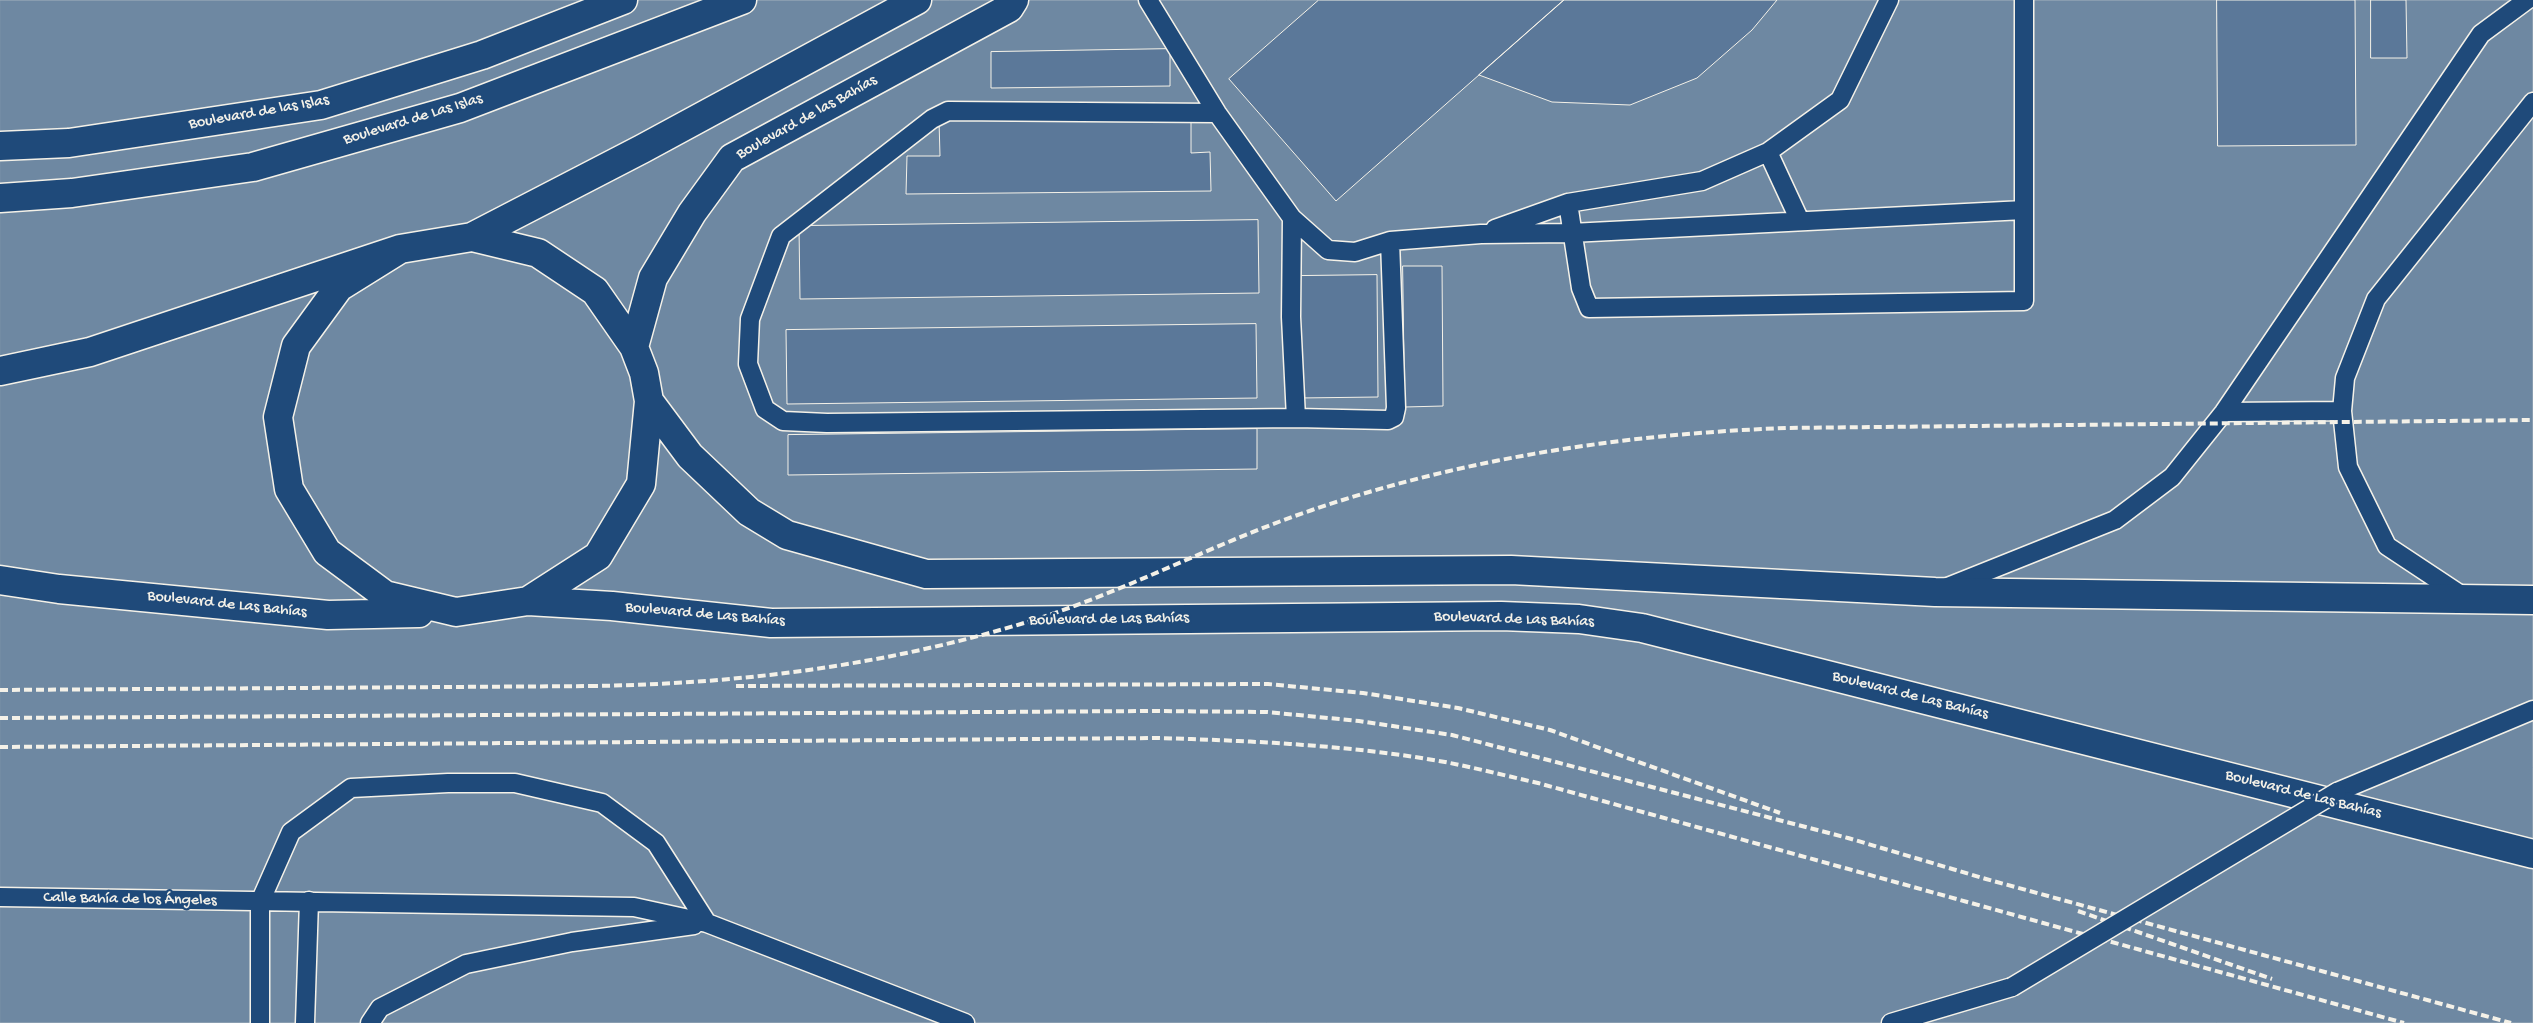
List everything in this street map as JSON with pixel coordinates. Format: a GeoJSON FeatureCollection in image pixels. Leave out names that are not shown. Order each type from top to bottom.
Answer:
{"type":"FeatureCollection","features":[{"type":"Feature","properties":{"kind":"street","name":"Boulevard de las Islas"},"geometry":{"type":"LineString","coordinates":[[0,146],[69,143],[321,105],[482,55],[623,0]]}},
{"type":"Feature","properties":{"kind":"street","name":"Boulevard de Las Islas"},"geometry":{"type":"LineString","coordinates":[[0,198],[72,194],[252,167],[460,108],[742,0]]}},
{"type":"Feature","properties":{"kind":"street"},"geometry":{"type":"LineString","coordinates":[[0,371],[90,352],[400,249],[472,238],[642,149],[917,0]]}},
{"type":"Feature","properties":{"kind":"street","name":"Boulevard de las Bahías"},"geometry":{"type":"LineString","coordinates":[[634,347],[653,278],[692,213],[732,158],[1009,8],[1014,0]]}},
{"type":"Feature","properties":{"kind":"street"},"geometry":{"type":"LineString","coordinates":[[400,249],[339,287],[296,346],[278,417],[289,489],[327,552],[386,595],[456,612],[528,601],[598,556],[641,484],[649,401],[644,373],[634,347],[594,291],[538,253],[472,238]]}},
{"type":"Feature","properties":{"kind":"street"},"geometry":{"type":"LineString","coordinates":[[649,401],[690,456],[749,512],[787,535],[926,574],[1511,570],[1935,592],[2533,600]]}},
{"type":"Feature","properties":{"kind":"street","name":"Boulevard de Las Bahías"},"geometry":{"type":"LineString","coordinates":[[0,580],[59,589],[328,615],[456,612]]}},
{"type":"Feature","properties":{"kind":"street","name":"Boulevard de Las Bahías"},"geometry":{"type":"LineString","coordinates":[[528,601],[612,606],[771,623],[1500,616],[1578,619],[1642,628],[2533,854]]}},
{"type":"Feature","properties":{"kind":"lane"},"geometry":{"type":"LineString","coordinates":[[1148,0],[1217,113],[1292,218],[1328,250],[1355,252],[1390,241],[1481,234],[1571,233],[2024,210]]}},
{"type":"Feature","properties":{"kind":"lane"},"geometry":{"type":"LineString","coordinates":[[1481,234],[1568,204],[1702,180],[1768,152],[1840,100],[1889,0]]}},
{"type":"Feature","properties":{"kind":"lane"},"geometry":{"type":"LineString","coordinates":[[1568,204],[1581,288],[1589,308],[2024,302],[2024,0]]}},
{"type":"Feature","properties":{"kind":"lane"},"geometry":{"type":"LineString","coordinates":[[1935,592],[2115,520],[2172,477],[2224,412],[2481,34],[2527,0]]}},
{"type":"Feature","properties":{"kind":"lane"},"geometry":{"type":"LineString","coordinates":[[2468,599],[2387,546],[2348,467],[2342,411],[2345,378],[2376,299],[2533,102]]}},
{"type":"Feature","properties":{"kind":"lane"},"geometry":{"type":"LineString","coordinates":[[1217,113],[948,111],[932,119],[781,236],[750,319],[748,364],[764,409],[783,421],[1296,418],[1388,420],[1394,417],[1396,408],[1390,241]]}},
{"type":"Feature","properties":{"kind":"lane"},"geometry":{"type":"LineString","coordinates":[[1768,152],[1800,221]]}},
{"type":"Feature","properties":{"kind":"lane"},"geometry":{"type":"LineString","coordinates":[[1292,218],[1291,317],[1296,418]]}},
{"type":"Feature","properties":{"kind":"lane"},"geometry":{"type":"LineString","coordinates":[[2224,412],[2342,411]]}},
{"type":"Feature","properties":{"kind":"lane"},"geometry":{"type":"LineString","coordinates":[[1891,1023],[2012,987],[2338,792],[2533,710]]}},
{"type":"Feature","properties":{"kind":"lane"},"geometry":{"type":"LineString","coordinates":[[260,1023],[260,902],[291,832],[350,788],[448,783],[515,783],[602,803],[656,843],[707,923],[572,942],[466,964],[380,1008],[370,1023]]}},
{"type":"Feature","properties":{"kind":"lane","name":"Calle Bahía de los Ángeles"},"geometry":{"type":"LineString","coordinates":[[0,898],[634,907],[707,923],[965,1023]]}},
{"type":"Feature","properties":{"kind":"lane"},"geometry":{"type":"LineString","coordinates":[[305,1023],[309,901]]}},
{"type":"Feature","properties":{"kind":"water"},"geometry":{"type":"Polygon","coordinates":[[[0,0],[2533,0],[2533,1023],[0,1023],[0,0]]]}},
{"type":"Feature","properties":{"kind":"building"},"geometry":{"type":"Polygon","coordinates":[[[1319,0],[1564,0],[1336,201],[1229,79],[1319,0]]]}},
{"type":"Feature","properties":{"kind":"building"},"geometry":{"type":"Polygon","coordinates":[[[1564,0],[1777,0],[1752,30],[1697,78],[1630,105],[1552,102],[1479,75],[1564,0]]]}},
{"type":"Feature","properties":{"kind":"building"},"geometry":{"type":"Polygon","coordinates":[[[2217,0],[2355,0],[2356,145],[2218,146],[2217,0]]]}},
{"type":"Feature","properties":{"kind":"building"},"geometry":{"type":"Polygon","coordinates":[[[2371,0],[2406,0],[2407,58],[2371,58],[2371,0]]]}},
{"type":"Feature","properties":{"kind":"building"},"geometry":{"type":"Polygon","coordinates":[[[1170,49],[1170,86],[991,88],[991,52],[1170,49]]]}},
{"type":"Feature","properties":{"kind":"building"},"geometry":{"type":"Polygon","coordinates":[[[1191,117],[1191,153],[1210,152],[1211,191],[906,194],[907,156],[940,156],[939,120],[1191,117]]]}},
{"type":"Feature","properties":{"kind":"building"},"geometry":{"type":"Polygon","coordinates":[[[1258,220],[1259,293],[800,299],[799,226],[1258,220]]]}},
{"type":"Feature","properties":{"kind":"building"},"geometry":{"type":"Polygon","coordinates":[[[1403,266],[1442,266],[1443,406],[1405,407],[1403,266]]]}},
{"type":"Feature","properties":{"kind":"building"},"geometry":{"type":"Polygon","coordinates":[[[1377,275],[1378,397],[1299,398],[1298,276],[1377,275]]]}},
{"type":"Feature","properties":{"kind":"building"},"geometry":{"type":"Polygon","coordinates":[[[1256,324],[1257,398],[787,404],[786,330],[1256,324]]]}},
{"type":"Feature","properties":{"kind":"building"},"geometry":{"type":"Polygon","coordinates":[[[1257,429],[1257,469],[788,475],[788,435],[1257,429]]]}},
{"type":"Feature","properties":{"kind":"railway"},"geometry":{"type":"LineString","coordinates":[[590,686],[755,677],[809,670],[917,651],[971,638],[1061,611],[1276,523],[1370,492],[1428,476],[1487,463],[1606,443],[1666,436],[1786,428],[2533,420]]}},
{"type":"Feature","properties":{"kind":"railway"},"geometry":{"type":"LineString","coordinates":[[736,686],[1268,684],[1363,693],[1458,708],[1550,730],[1780,813]]}},
{"type":"Feature","properties":{"kind":"railway"},"geometry":{"type":"LineString","coordinates":[[0,690],[596,686]]}},
{"type":"Feature","properties":{"kind":"railway"},"geometry":{"type":"LineString","coordinates":[[0,718],[1152,711],[1267,712],[1359,721],[1452,735],[1848,838],[1986,879],[2511,1023]]}},
{"type":"Feature","properties":{"kind":"railway"},"geometry":{"type":"LineString","coordinates":[[0,747],[1158,738],[1266,742],[1409,756],[1480,769],[1538,783],[2404,1023]]}},
{"type":"Feature","properties":{"kind":"railway"},"geometry":{"type":"LineString","coordinates":[[2078,911],[2272,979]]}}]}
